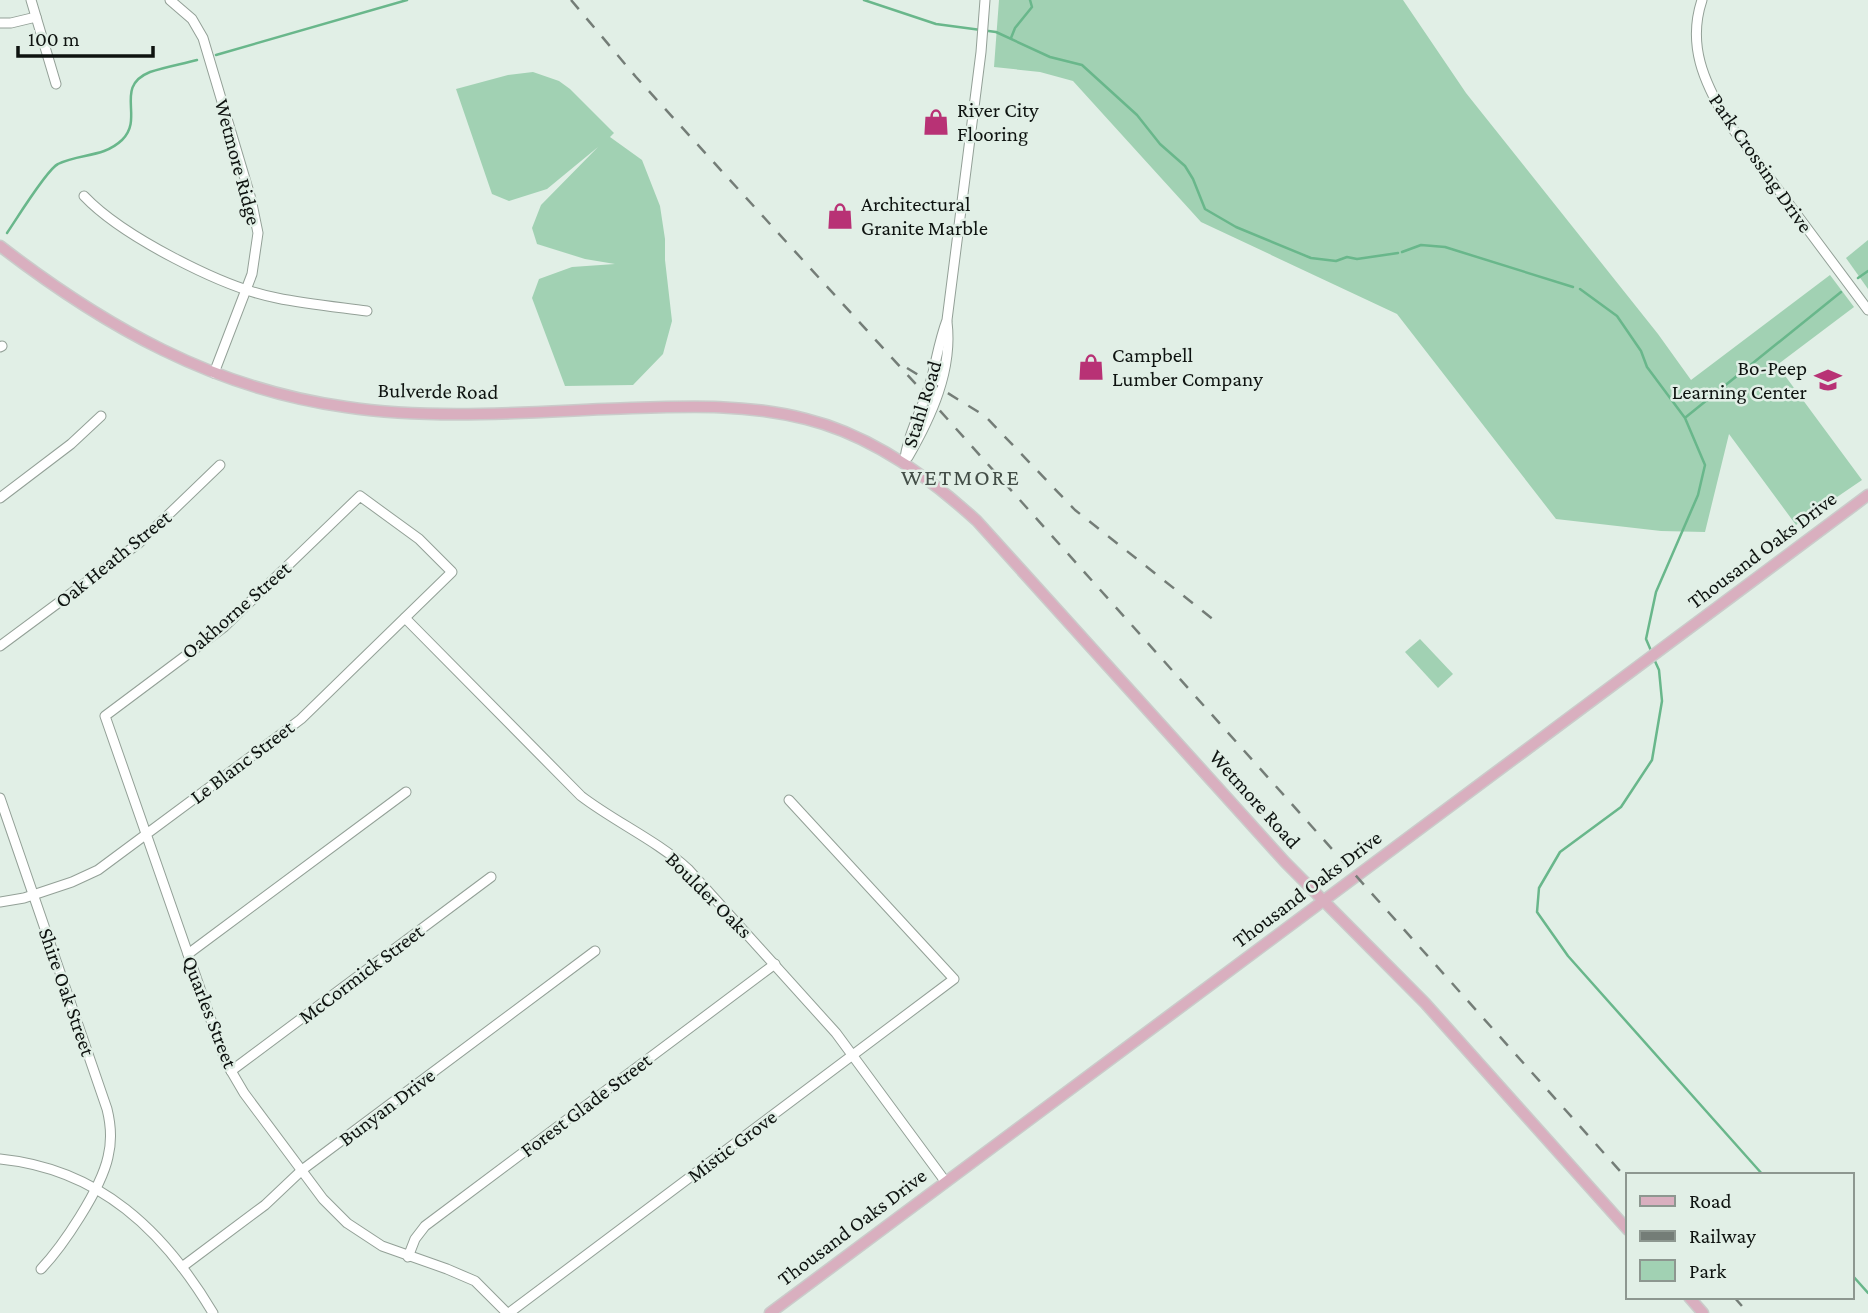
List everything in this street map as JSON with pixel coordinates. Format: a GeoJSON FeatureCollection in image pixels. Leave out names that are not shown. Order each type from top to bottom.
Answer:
{"type":"FeatureCollection","features":[{"type":"Feature","properties":{"kind":"main road","name":"Bulverde Road"},"geometry":{"type":"LineString","coordinates":[[0,246],[48,284],[171,356],[214,373],[304,400],[348,408],[414,413],[742,406],[807,419],[831,427],[872,444],[904,463]]}},
{"type":"Feature","properties":{"kind":"main road","name":"Wetmore Road"},"geometry":{"type":"LineString","coordinates":[[904,463],[942,490],[977,521],[1322,902],[1425,1003],[1626,1228]]}},
{"type":"Feature","properties":{"kind":"main road","name":"Thousand Oaks Drive"},"geometry":{"type":"LineString","coordinates":[[770,1313],[1868,495]]}},
{"type":"Feature","properties":{"kind":"main road"},"geometry":{"type":"LineString","coordinates":[[1691,1299],[1703,1313]]}},
{"type":"Feature","properties":{"kind":"street"},"geometry":{"type":"LineString","coordinates":[[32,0],[56,84]]}},
{"type":"Feature","properties":{"kind":"street","name":"Wetmore Ridge"},"geometry":{"type":"LineString","coordinates":[[170,0],[192,19],[203,38],[251,199],[258,241],[252,274],[214,373]]}},
{"type":"Feature","properties":{"kind":"street","name":"Park Crossing Drive"},"geometry":{"type":"LineString","coordinates":[[1702,0],[1697,20],[1697,53],[1703,77],[1714,99],[1727,121],[1868,310]]}},
{"type":"Feature","properties":{"kind":"street","name":"Stahl Road"},"geometry":{"type":"LineString","coordinates":[[904,463],[920,436],[940,388],[950,343],[947,320],[985,4]]}},
{"type":"Feature","properties":{"kind":"street"},"geometry":{"type":"LineString","coordinates":[[0,23],[36,17]]}},
{"type":"Feature","properties":{"kind":"street"},"geometry":{"type":"LineString","coordinates":[[84,196],[103,212],[191,267],[276,298],[367,311]]}},
{"type":"Feature","properties":{"kind":"street"},"geometry":{"type":"LineString","coordinates":[[0,498],[71,444],[101,416]]}},
{"type":"Feature","properties":{"kind":"street","name":"Oak Heath Street"},"geometry":{"type":"LineString","coordinates":[[0,646],[139,543],[220,465]]}},
{"type":"Feature","properties":{"kind":"street","name":"Oakhorne Street"},"geometry":{"type":"LineString","coordinates":[[105,716],[224,627],[360,496],[419,539],[452,572]]}},
{"type":"Feature","properties":{"kind":"street","name":"Le Blanc Street"},"geometry":{"type":"LineString","coordinates":[[0,902],[34,895],[98,870],[301,719],[452,572]]}},
{"type":"Feature","properties":{"kind":"street","name":"Boulder Oaks"},"geometry":{"type":"LineString","coordinates":[[405,618],[565,781],[606,815],[674,857],[775,964],[853,1056],[946,1181]]}},
{"type":"Feature","properties":{"kind":"street","name":"Quarles Street"},"geometry":{"type":"LineString","coordinates":[[105,716],[231,1071],[244,1093],[323,1199],[347,1223],[382,1247],[475,1281],[508,1313]]}},
{"type":"Feature","properties":{"kind":"street"},"geometry":{"type":"LineString","coordinates":[[188,954],[406,792]]}},
{"type":"Feature","properties":{"kind":"street","name":"Shire Oak Street"},"geometry":{"type":"LineString","coordinates":[[0,798],[109,1118],[111,1136],[108,1156],[95,1188],[64,1243],[41,1269]]}},
{"type":"Feature","properties":{"kind":"street","name":"Mistic Grove"},"geometry":{"type":"LineString","coordinates":[[508,1313],[954,979],[789,800]]}},
{"type":"Feature","properties":{"kind":"street","name":"McCormick Street"},"geometry":{"type":"LineString","coordinates":[[231,1071],[491,877]]}},
{"type":"Feature","properties":{"kind":"street","name":"Bunyan Drive"},"geometry":{"type":"LineString","coordinates":[[181,1268],[265,1205],[302,1170],[595,951]]}},
{"type":"Feature","properties":{"kind":"street","name":"Forest Glade Street"},"geometry":{"type":"LineString","coordinates":[[408,1257],[415,1239],[425,1226],[775,964]]}},
{"type":"Feature","properties":{"kind":"street"},"geometry":{"type":"LineString","coordinates":[[0,1159],[50,1169],[95,1188],[140,1219],[161,1240],[213,1313]]}},
{"type":"Feature","properties":{"kind":"green space"},"geometry":{"type":"Polygon","coordinates":[[[999,0],[1403,0],[1466,93],[1658,334],[1691,380],[1830,275],[1854,307],[1777,365],[1862,480],[1796,525],[1729,434],[1705,532],[1661,531],[1556,519],[1397,314],[1201,222],[1073,81],[1040,72],[994,67],[999,0]]]}},
{"type":"Feature","properties":{"kind":"green space"},"geometry":{"type":"Polygon","coordinates":[[[533,72],[559,81],[570,89],[614,133],[610,137],[642,160],[660,206],[672,321],[663,354],[633,385],[565,386],[532,298],[539,279],[572,267],[615,264],[585,259],[537,244],[532,228],[541,205],[598,147],[547,189],[509,201],[492,194],[456,89],[508,75],[533,72]]]}},
{"type":"Feature","properties":{"kind":"green space"},"geometry":{"type":"Polygon","coordinates":[[[1868,240],[1868,289],[1846,258],[1868,240]]]}},
{"type":"Feature","properties":{"kind":"green space"},"geometry":{"type":"Polygon","coordinates":[[[1420,639],[1453,674],[1438,688],[1405,652],[1420,639]]]}},
{"type":"Feature","properties":{"kind":"waterway"},"geometry":{"type":"LineString","coordinates":[[216,55],[407,0]]}},
{"type":"Feature","properties":{"kind":"waterway"},"geometry":{"type":"LineString","coordinates":[[864,0],[936,24],[996,32],[1050,57],[1082,65],[1137,115],[1160,144],[1185,166],[1205,209],[1236,227],[1311,258],[1336,261],[1347,257],[1357,259],[1398,253]]}},
{"type":"Feature","properties":{"kind":"waterway"},"geometry":{"type":"LineString","coordinates":[[1011,38],[1015,28],[1032,7],[1030,0]]}},
{"type":"Feature","properties":{"kind":"waterway"},"geometry":{"type":"LineString","coordinates":[[7,233],[53,168],[66,161],[107,150],[122,140],[131,122],[131,94],[139,78],[150,72],[197,60]]}},
{"type":"Feature","properties":{"kind":"waterway"},"geometry":{"type":"LineString","coordinates":[[1402,252],[1421,245],[1445,247],[1573,287]]}},
{"type":"Feature","properties":{"kind":"waterway"},"geometry":{"type":"LineString","coordinates":[[1858,278],[1868,271]]}},
{"type":"Feature","properties":{"kind":"waterway"},"geometry":{"type":"LineString","coordinates":[[1580,289],[1617,316],[1641,351],[1647,367],[1685,418],[1705,465],[1698,495],[1656,592],[1646,639],[1652,653]]}},
{"type":"Feature","properties":{"kind":"waterway"},"geometry":{"type":"LineString","coordinates":[[1686,417],[1841,292]]}},
{"type":"Feature","properties":{"kind":"waterway"},"geometry":{"type":"LineString","coordinates":[[1654,659],[1659,670],[1662,701],[1652,760],[1621,807],[1560,852],[1539,888],[1537,912],[1568,956],[1761,1173]]}},
{"type":"Feature","properties":{"kind":"waterway"},"geometry":{"type":"LineString","coordinates":[[1854,1277],[1868,1293]]}},
{"type":"Feature","properties":{"kind":"railway"},"geometry":{"type":"LineString","coordinates":[[571,0],[636,77],[934,404],[1626,1178]]}},
{"type":"Feature","properties":{"kind":"railway"},"geometry":{"type":"LineString","coordinates":[[907,368],[985,416],[1075,510],[1214,620]]}},
{"type":"Feature","properties":{"kind":"railway"},"geometry":{"type":"LineString","coordinates":[[1736,1299],[1748,1313]]}},
{"type":"Feature","properties":{"kind":"place","name":"River City Flooring"},"geometry":{"type":"Point","coordinates":[936,122]}},
{"type":"Feature","properties":{"kind":"place","name":"Architectural Granite Marble"},"geometry":{"type":"Point","coordinates":[840,216]}},
{"type":"Feature","properties":{"kind":"place","name":"Campbell Lumber Company"},"geometry":{"type":"Point","coordinates":[1091,367]}},
{"type":"Feature","properties":{"kind":"place","name":"Bo-Peep Learning Center"},"geometry":{"type":"Point","coordinates":[1828,380]}},
{"type":"Feature","properties":{"kind":"district","name":"WETMORE"},"geometry":{"type":"Point","coordinates":[961,477]}}]}
